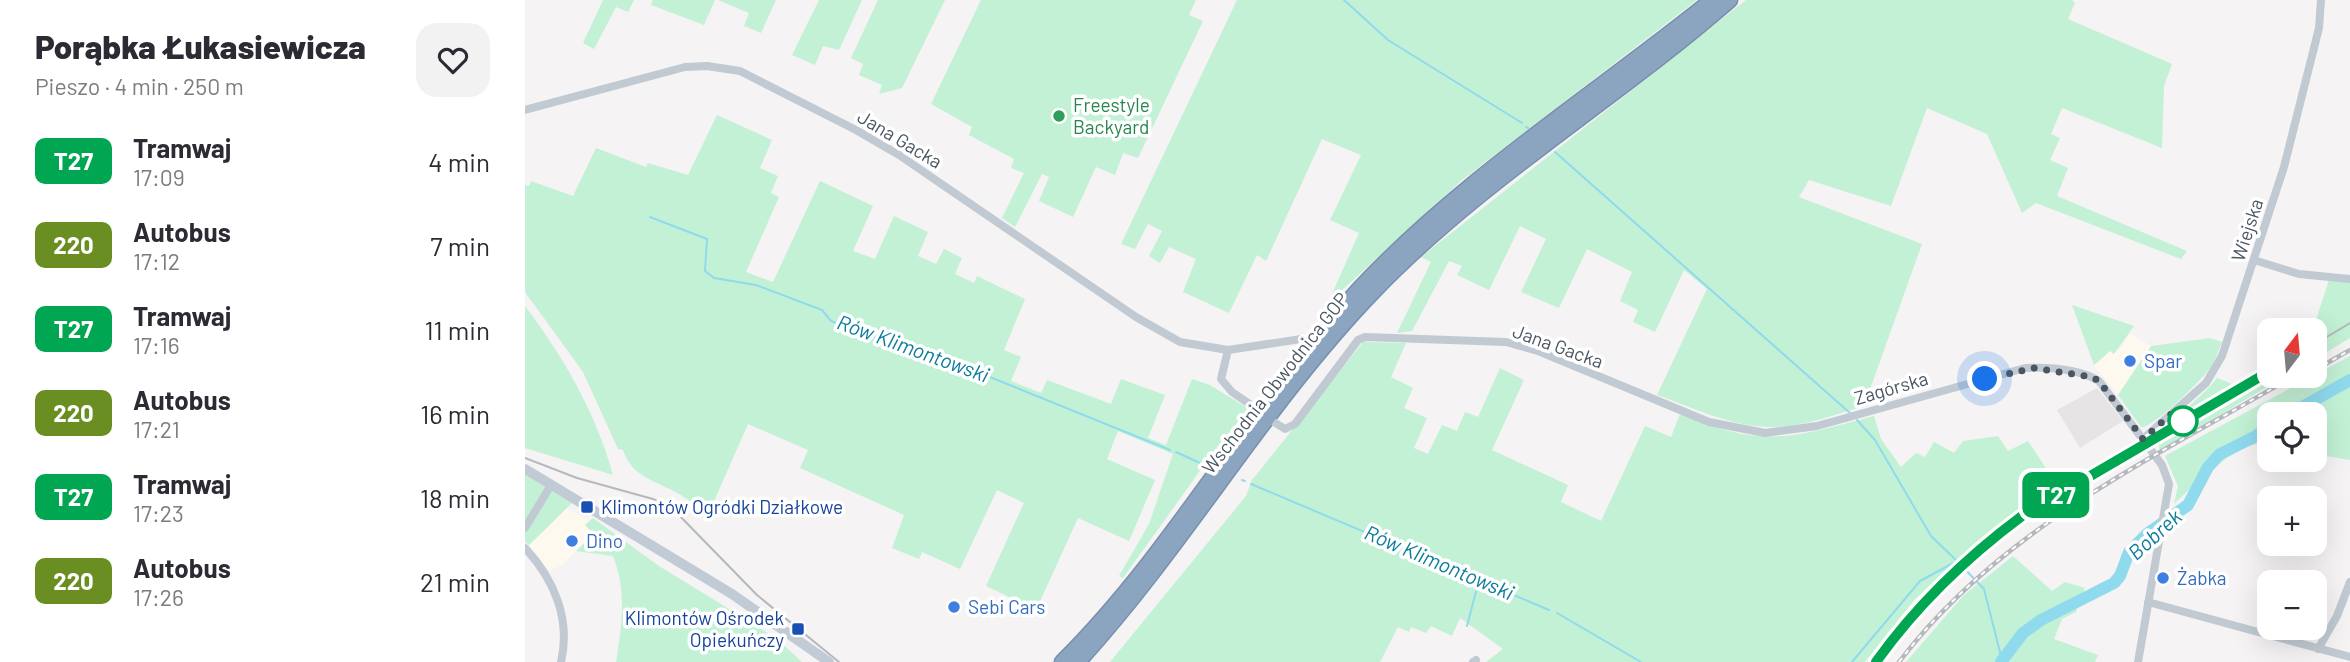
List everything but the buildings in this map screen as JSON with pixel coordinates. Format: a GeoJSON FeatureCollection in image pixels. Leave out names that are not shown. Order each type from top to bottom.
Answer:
{"type":"FeatureCollection","features":[{"type":"Feature","properties":{"kind":"highway","name":"Wschodnia Obwodnica GOP"},"geometry":{"type":"LineString","coordinates":[[1062,662],[1145,568],[1286,377],[1361,287],[1446,208],[1712,0]]}},
{"type":"Feature","properties":{"kind":"highway","name":"Wschodnia Obwodnica GOP"},"geometry":{"type":"LineString","coordinates":[[1078,662],[1154,573],[1325,345],[1397,267],[1477,197],[1730,0]]}},
{"type":"Feature","properties":{"kind":"street","name":"Wiejska"},"geometry":{"type":"LineString","coordinates":[[2143,439],[2215,372],[2254,260],[2295,125],[2319,28],[2321,0]]}},
{"type":"Feature","properties":{"kind":"street","name":"Jana Gacka"},"geometry":{"type":"LineString","coordinates":[[525,110],[685,67],[715,66],[740,71],[768,82],[899,155],[1162,334],[1190,345],[1227,350],[1301,339]]}},
{"type":"Feature","properties":{"kind":"street"},"geometry":{"type":"LineString","coordinates":[[2254,260],[2299,274],[2350,279]]}},
{"type":"Feature","properties":{"kind":"street","name":"Jana Gacka"},"geometry":{"type":"LineString","coordinates":[[1275,422],[1290,429],[1358,340],[1372,337],[1484,340],[1519,345],[1709,422],[1738,430],[1784,432]]}},
{"type":"Feature","properties":{"kind":"street"},"geometry":{"type":"LineString","coordinates":[[1227,350],[1221,379],[1232,392],[1254,407]]}},
{"type":"Feature","properties":{"kind":"street","name":"Zagórska"},"geometry":{"type":"LineString","coordinates":[[1784,432],[1846,418],[2010,372],[2053,369],[2099,381],[2166,471],[2169,484],[2138,662]]}},
{"type":"Feature","properties":{"kind":"street"},"geometry":{"type":"LineString","coordinates":[[525,469],[731,594],[829,662]]}},
{"type":"Feature","properties":{"kind":"street"},"geometry":{"type":"LineString","coordinates":[[525,528],[551,485]]}},
{"type":"Feature","properties":{"kind":"street"},"geometry":{"type":"LineString","coordinates":[[525,548],[544,570],[557,596],[564,635],[561,662]]}},
{"type":"Feature","properties":{"kind":"street"},"geometry":{"type":"LineString","coordinates":[[2318,649],[2337,616],[2350,582]]}},
{"type":"Feature","properties":{"kind":"street"},"geometry":{"type":"LineString","coordinates":[[2148,602],[2350,657]]}},
{"type":"Feature","properties":{"kind":"shaded area"},"geometry":{"type":"Polygon","coordinates":[[[2130,333],[2151,346],[2118,395],[2094,366],[2110,351],[2119,350],[2130,333]]]}},
{"type":"Feature","properties":{"kind":"shaded area"},"geometry":{"type":"Polygon","coordinates":[[[2097,388],[2123,421],[2080,448],[2057,410],[2097,388]]]}},
{"type":"Feature","properties":{"kind":"shaded area"},"geometry":{"type":"Polygon","coordinates":[[[567,508],[589,521],[586,525],[594,534],[562,565],[549,571],[529,545],[567,508]]]}},
{"type":"Feature","properties":{"kind":"green space"},"geometry":{"type":"Polygon","coordinates":[[[603,0],[634,0],[628,12],[616,7],[594,49],[583,43],[603,0]]]}},
{"type":"Feature","properties":{"kind":"green space"},"geometry":{"type":"Polygon","coordinates":[[[653,0],[715,0],[704,25],[651,5],[653,0]]]}},
{"type":"Feature","properties":{"kind":"green space"},"geometry":{"type":"Polygon","coordinates":[[[718,0],[776,0],[761,33],[744,26],[749,13],[718,0]]]}},
{"type":"Feature","properties":{"kind":"green space"},"geometry":{"type":"Polygon","coordinates":[[[819,0],[862,0],[839,50],[823,46],[815,65],[792,55],[819,0]]]}},
{"type":"Feature","properties":{"kind":"green space"},"geometry":{"type":"Polygon","coordinates":[[[878,0],[945,0],[902,88],[879,94],[882,85],[859,75],[863,64],[851,58],[878,0]]]}},
{"type":"Feature","properties":{"kind":"green space"},"geometry":{"type":"Polygon","coordinates":[[[981,0],[1196,0],[1189,15],[1203,21],[1138,158],[1123,153],[1115,175],[1096,167],[1073,217],[1039,201],[1049,177],[1042,174],[1015,227],[1002,218],[1024,173],[1011,168],[1014,159],[969,135],[972,127],[931,104],[981,0]]]}},
{"type":"Feature","properties":{"kind":"green space"},"geometry":{"type":"Polygon","coordinates":[[[1237,0],[1697,0],[1462,180],[1328,303],[1359,233],[1330,220],[1361,155],[1322,139],[1266,261],[1257,255],[1229,313],[1183,292],[1196,259],[1169,247],[1160,263],[1149,256],[1162,231],[1148,224],[1135,249],[1121,244],[1237,0]]]}},
{"type":"Feature","properties":{"kind":"green space"},"geometry":{"type":"Polygon","coordinates":[[[1746,0],[2072,0],[2075,3],[2068,19],[2172,64],[2164,86],[2162,148],[2062,108],[2051,134],[2060,138],[2050,160],[2068,168],[2057,196],[2187,251],[2181,259],[2036,203],[2022,213],[1987,134],[1927,108],[1891,206],[1809,180],[1799,197],[1922,244],[1864,406],[1804,423],[1768,427],[1725,420],[1657,395],[1707,289],[1684,270],[1655,332],[1633,322],[1638,310],[1620,301],[1632,272],[1587,249],[1559,308],[1521,292],[1546,239],[1520,226],[1489,290],[1457,275],[1462,266],[1449,261],[1412,331],[1397,333],[1431,262],[1421,257],[1746,0]]]}},
{"type":"Feature","properties":{"kind":"green space"},"geometry":{"type":"Polygon","coordinates":[[[717,115],[772,140],[760,168],[778,176],[771,193],[779,197],[746,272],[773,282],[820,181],[873,206],[853,251],[875,259],[894,216],[928,232],[918,256],[936,264],[944,249],[962,258],[955,274],[974,283],[977,276],[1025,299],[1004,350],[1021,357],[1011,381],[1041,393],[1047,380],[1111,404],[1121,379],[1165,395],[1148,438],[1166,445],[1192,379],[1210,385],[1249,409],[1217,447],[1123,578],[1119,576],[1149,524],[1173,454],[1118,431],[1107,459],[1155,480],[1129,541],[1078,518],[1036,610],[986,586],[1024,503],[997,490],[960,569],[922,552],[919,559],[892,548],[904,515],[800,468],[808,450],[748,424],[711,508],[713,511],[706,516],[684,497],[648,479],[633,468],[623,450],[618,449],[583,372],[525,292],[525,185],[529,186],[531,181],[573,196],[596,148],[646,167],[648,163],[688,175],[717,115]]]}},
{"type":"Feature","properties":{"kind":"green space"},"geometry":{"type":"Polygon","coordinates":[[[2329,280],[2350,282],[2350,338],[2327,352],[2327,318],[2317,318],[2329,280]]]}},
{"type":"Feature","properties":{"kind":"green space"},"geometry":{"type":"Polygon","coordinates":[[[2072,305],[2134,326],[2114,354],[2110,351],[2094,365],[2072,305]]]}},
{"type":"Feature","properties":{"kind":"green space"},"geometry":{"type":"Polygon","coordinates":[[[525,306],[553,346],[588,408],[613,475],[525,448],[525,306]]]}},
{"type":"Feature","properties":{"kind":"green space"},"geometry":{"type":"Polygon","coordinates":[[[2210,338],[2222,342],[2211,367],[2155,421],[2141,427],[2118,395],[2151,346],[2210,338]]]}},
{"type":"Feature","properties":{"kind":"green space"},"geometry":{"type":"Polygon","coordinates":[[[1363,342],[1406,343],[1391,377],[1413,388],[1404,408],[1427,418],[1414,448],[1428,454],[1442,425],[1457,431],[1465,412],[1478,417],[1500,368],[1524,380],[1492,450],[1568,485],[1561,502],[1601,521],[1645,426],[1671,437],[1680,414],[1709,425],[1756,436],[1798,434],[1874,416],[1881,439],[1901,467],[1916,453],[1925,457],[1934,442],[1954,453],[1963,441],[1998,436],[2008,451],[2028,441],[2056,483],[1981,538],[1915,599],[1865,662],[1486,662],[1503,649],[1460,618],[1452,636],[1431,626],[1426,633],[1411,627],[1409,632],[1398,627],[1380,662],[1110,662],[1246,496],[1252,480],[1363,342]]]}},
{"type":"Feature","properties":{"kind":"green space"},"geometry":{"type":"Polygon","coordinates":[[[2350,356],[2350,460],[2327,456],[2327,402],[2265,402],[2291,388],[2327,388],[2327,368],[2350,356]]]}},
{"type":"Feature","properties":{"kind":"green space"},"geometry":{"type":"Polygon","coordinates":[[[2257,376],[2257,388],[2265,388],[2160,451],[2161,434],[2217,378],[2240,387],[2257,376]]]}},
{"type":"Feature","properties":{"kind":"green space"},"geometry":{"type":"Polygon","coordinates":[[[2257,406],[2257,444],[2245,448],[2219,464],[2174,504],[2178,486],[2165,456],[2257,406]]]}},
{"type":"Feature","properties":{"kind":"green space"},"geometry":{"type":"Polygon","coordinates":[[[525,475],[572,503],[529,545],[525,542],[525,475]]]}},
{"type":"Feature","properties":{"kind":"green space"},"geometry":{"type":"Polygon","coordinates":[[[593,518],[659,566],[776,638],[802,662],[616,662],[622,596],[613,556],[576,551],[594,534],[585,525],[593,518]]]}},
{"type":"Feature","properties":{"kind":"green space"},"geometry":{"type":"Polygon","coordinates":[[[2013,556],[2052,591],[2065,582],[2085,588],[2076,612],[2062,619],[2054,639],[2098,655],[2095,662],[1906,662],[1964,595],[2013,556]]]}},
{"type":"Feature","properties":{"kind":"waterway"},"geometry":{"type":"LineString","coordinates":[[1344,0],[1388,40],[1522,123]]}},
{"type":"Feature","properties":{"kind":"waterway"},"geometry":{"type":"LineString","coordinates":[[1555,152],[1850,413]]}},
{"type":"Feature","properties":{"kind":"waterway","name":"Rów Klimontowski"},"geometry":{"type":"LineString","coordinates":[[650,217],[707,239],[705,271],[714,278],[756,285],[822,310],[831,321],[894,344],[906,343],[1170,450]]}},
{"type":"Feature","properties":{"kind":"waterway","name":"Bobrek"},"geometry":{"type":"LineString","coordinates":[[2311,402],[2350,380]]}},
{"type":"Feature","properties":{"kind":"waterway"},"geometry":{"type":"LineString","coordinates":[[1857,420],[1875,440],[1931,536],[1957,561]]}},
{"type":"Feature","properties":{"kind":"waterway","name":"Bobrek"},"geometry":{"type":"LineString","coordinates":[[2001,662],[2023,633],[2041,620],[2114,583],[2120,576],[2129,552],[2147,534],[2188,505],[2208,467],[2220,454],[2257,435]]}},
{"type":"Feature","properties":{"kind":"waterway","name":"Rów Klimontowski"},"geometry":{"type":"LineString","coordinates":[[1176,452],[1202,464]]}},
{"type":"Feature","properties":{"kind":"waterway","name":"Rów Klimontowski"},"geometry":{"type":"LineString","coordinates":[[1251,484],[1549,610]]}},
{"type":"Feature","properties":{"kind":"waterway","name":"Rów Klimontowski"},"geometry":{"type":"LineString","coordinates":[[1852,662],[1920,581],[1957,561],[1984,589],[2002,660]]}},
{"type":"Feature","properties":{"kind":"waterway"},"geometry":{"type":"LineString","coordinates":[[1467,626],[1478,584]]}},
{"type":"Feature","properties":{"kind":"waterway","name":"Rów Klimontowski"},"geometry":{"type":"LineString","coordinates":[[1557,613],[1641,662]]}},
{"type":"Feature","properties":{"kind":"tram line"},"geometry":{"type":"LineString","coordinates":[[2327,337],[2350,323]]}},
{"type":"Feature","properties":{"kind":"tram line"},"geometry":{"type":"LineString","coordinates":[[1876,662],[1915,613],[1959,570],[2006,531],[2056,495],[2108,463],[2257,378]]}},
{"type":"Feature","properties":{"kind":"tram line","name":"T27"},"geometry":{"type":"LineString","coordinates":[[1876,662],[1924,603],[1985,545],[2022,516],[2079,480],[2257,378]]}},
{"type":"Feature","properties":{"kind":"tram line"},"geometry":{"type":"LineString","coordinates":[[525,458],[577,478],[653,499],[673,509],[757,595],[839,662]]}},
{"type":"Feature","properties":{"kind":"railway"},"geometry":{"type":"LineString","coordinates":[[2327,363],[2350,350]]}},
{"type":"Feature","properties":{"kind":"railway"},"geometry":{"type":"LineString","coordinates":[[1899,662],[1939,615],[1983,573],[2031,535],[2134,467],[2273,388]]}},
{"type":"Feature","properties":{"kind":"place","name":"Freestyle Backyard"},"geometry":{"type":"Point","coordinates":[1059,116]}},
{"type":"Feature","properties":{"kind":"place","name":"Spar"},"geometry":{"type":"Point","coordinates":[2130,361]}},
{"type":"Feature","properties":{"kind":"place","name":"Klimontów Ogródki Działkowe"},"geometry":{"type":"Point","coordinates":[587,507]}},
{"type":"Feature","properties":{"kind":"place","name":"Dino"},"geometry":{"type":"Point","coordinates":[572,541]}},
{"type":"Feature","properties":{"kind":"place","name":"Żabka"},"geometry":{"type":"Point","coordinates":[2163,578]}},
{"type":"Feature","properties":{"kind":"place","name":"Sebi Cars"},"geometry":{"type":"Point","coordinates":[954,607]}},
{"type":"Feature","properties":{"kind":"place","name":"Klimontów Ośrodek Opiekuńczy"},"geometry":{"type":"Point","coordinates":[798,629]}},
{"type":"Feature","properties":{"kind":"route"},"geometry":{"type":"LineString","coordinates":[[1985,379],[2025,368],[2063,370],[2092,377],[2099,381],[2143,439],[2177,409],[2183,421]]}}]}
